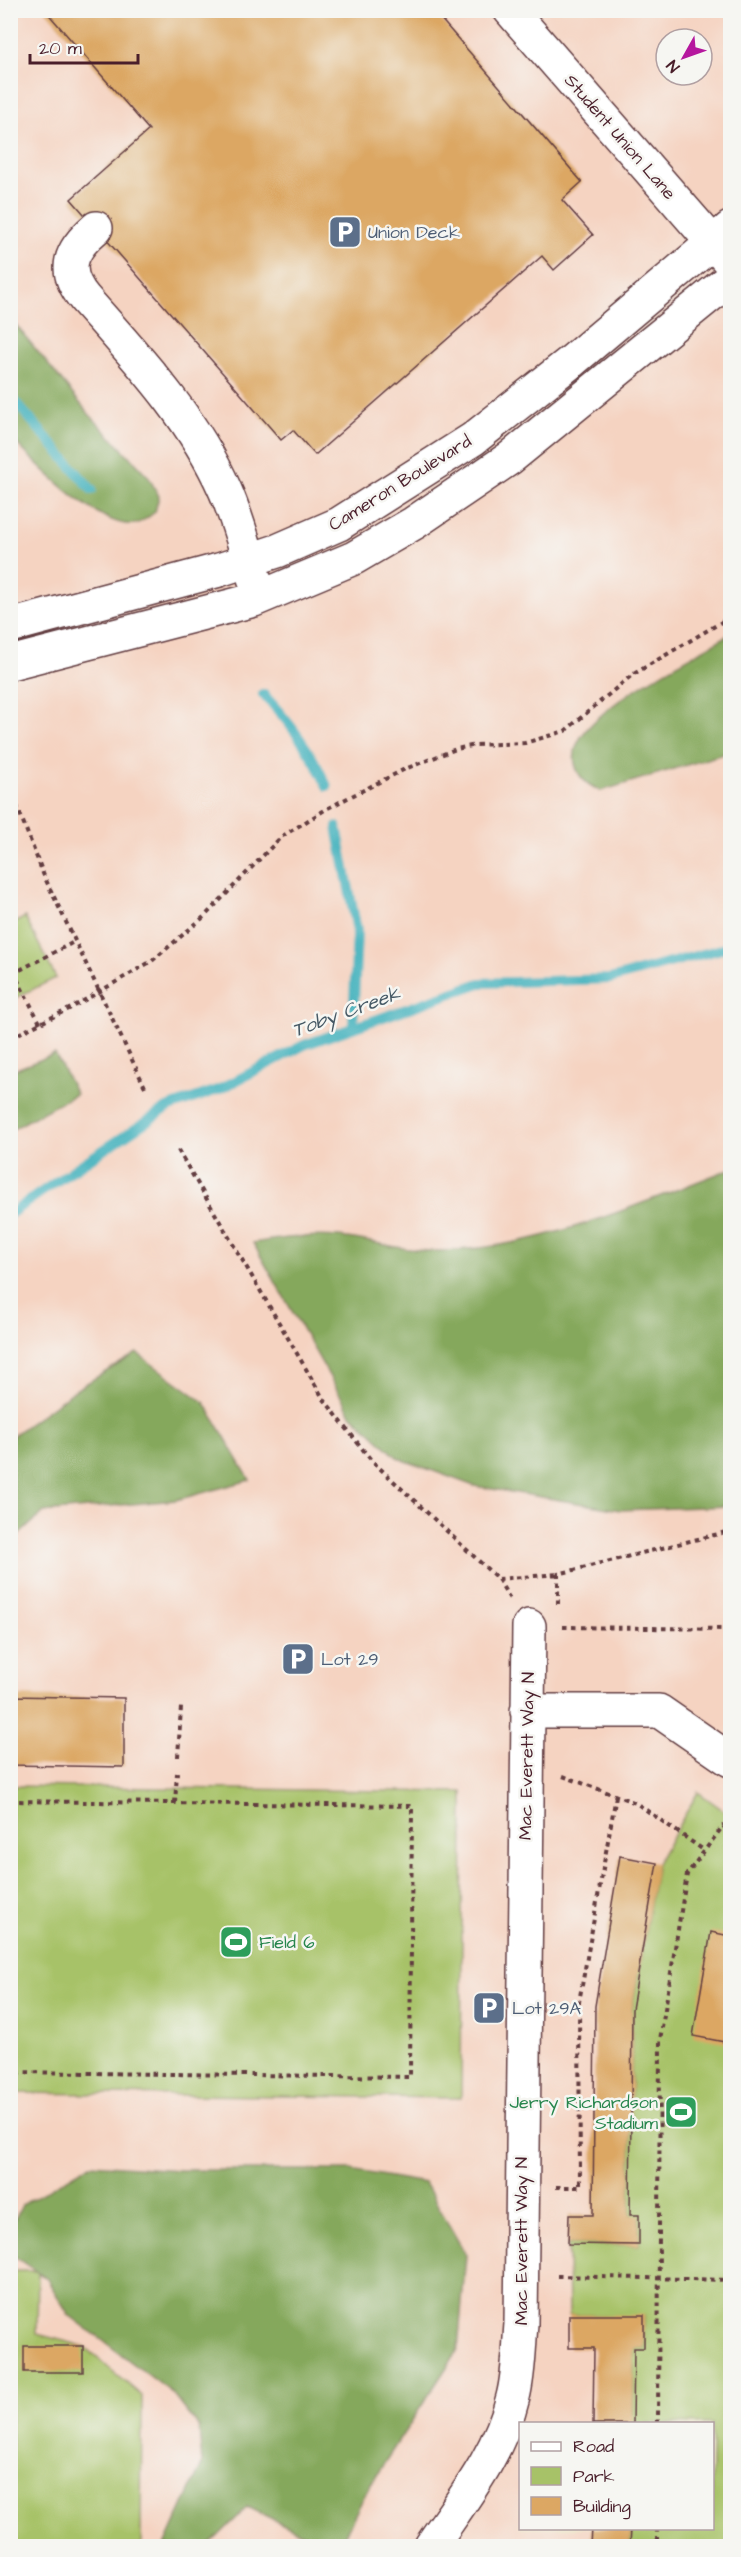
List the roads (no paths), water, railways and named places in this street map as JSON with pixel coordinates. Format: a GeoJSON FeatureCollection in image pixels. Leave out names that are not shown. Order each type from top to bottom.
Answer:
{"type":"FeatureCollection","features":[{"type":"Feature","properties":{"kind":"street","name":"Student Union Lane"},"geometry":{"type":"LineString","coordinates":[[510,10],[725,245]]}},
{"type":"Feature","properties":{"kind":"street"},"geometry":{"type":"LineString","coordinates":[[96,228],[72,256],[71,274],[74,283],[176,406],[224,487],[249,560],[259,598]]}},
{"type":"Feature","properties":{"kind":"street","name":"Cameron Boulevard"},"geometry":{"type":"LineString","coordinates":[[10,626],[147,591],[249,560],[305,540],[339,524],[473,439],[725,245]]}},
{"type":"Feature","properties":{"kind":"street"},"geometry":{"type":"LineString","coordinates":[[10,663],[259,598],[354,558],[449,501],[573,409],[730,279]]}},
{"type":"Feature","properties":{"kind":"street","name":"Mac Everett Way N"},"geometry":{"type":"LineString","coordinates":[[440,2544],[498,2442],[514,2397],[521,2324],[527,1711],[543,1626]]}},
{"type":"Feature","properties":{"kind":"street"},"geometry":{"type":"LineString","coordinates":[[527,1711],[659,1711],[730,1760]]}},
{"type":"Feature","properties":{"kind":"waterway"},"geometry":{"type":"LineString","coordinates":[[10,396],[92,490]]}},
{"type":"Feature","properties":{"kind":"waterway"},"geometry":{"type":"LineString","coordinates":[[263,694],[299,737],[327,786]]}},
{"type":"Feature","properties":{"kind":"waterway"},"geometry":{"type":"LineString","coordinates":[[337,827],[357,931],[353,1027]]}},
{"type":"Feature","properties":{"kind":"waterway","name":"Toby Creek"},"geometry":{"type":"LineString","coordinates":[[10,1214],[167,1108],[220,1089],[304,1045],[480,983],[610,979],[725,948],[730,944]]}},
{"type":"Feature","properties":{"kind":"place","name":"Union Deck"},"geometry":{"type":"Point","coordinates":[345,232]}},
{"type":"Feature","properties":{"kind":"place","name":"Lot 29"},"geometry":{"type":"Point","coordinates":[298,1659]}},
{"type":"Feature","properties":{"kind":"place","name":"Field 6"},"geometry":{"type":"Point","coordinates":[236,1942]}},
{"type":"Feature","properties":{"kind":"place","name":"Lot 29A"},"geometry":{"type":"Point","coordinates":[489,2008]}},
{"type":"Feature","properties":{"kind":"place","name":"Jerry Richardson Stadium"},"geometry":{"type":"Point","coordinates":[681,2112]}}]}
